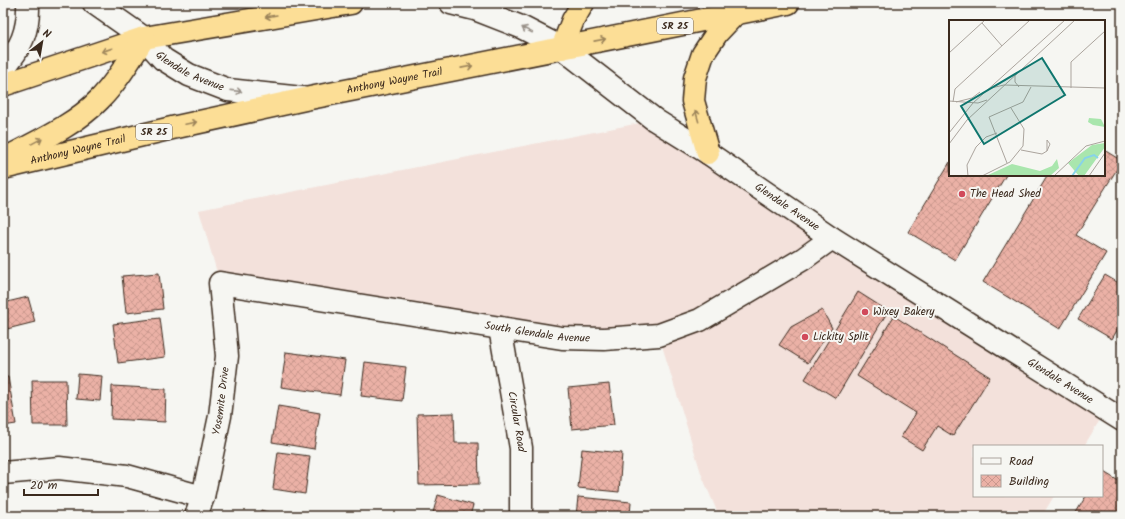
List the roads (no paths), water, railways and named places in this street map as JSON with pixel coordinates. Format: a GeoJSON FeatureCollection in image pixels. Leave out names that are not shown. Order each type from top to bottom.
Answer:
{"type":"FeatureCollection","features":[{"type":"Feature","properties":{"kind":"highway"},"geometry":{"type":"LineString","coordinates":[[3,85],[144,38],[351,3]]}},
{"type":"Feature","properties":{"kind":"highway"},"geometry":{"type":"LineString","coordinates":[[562,48],[573,20],[583,3]]}},
{"type":"Feature","properties":{"kind":"highway","name":"Anthony Wayne Trail"},"geometry":{"type":"LineString","coordinates":[[3,168],[172,128],[305,99],[788,3]]}},
{"type":"Feature","properties":{"kind":"highway"},"geometry":{"type":"LineString","coordinates":[[708,153],[693,101],[695,78],[703,54],[717,33],[735,14]]}},
{"type":"Feature","properties":{"kind":"highway"},"geometry":{"type":"LineString","coordinates":[[3,160],[72,122],[99,101],[117,79],[144,38]]}},
{"type":"Feature","properties":{"kind":"street"},"geometry":{"type":"LineString","coordinates":[[3,68],[21,45],[25,34],[28,3]]}},
{"type":"Feature","properties":{"kind":"street","name":"Glendale Avenue"},"geometry":{"type":"LineString","coordinates":[[94,3],[144,38],[163,59],[189,76],[228,90],[305,99]]}},
{"type":"Feature","properties":{"kind":"street","name":"Glendale Avenue"},"geometry":{"type":"LineString","coordinates":[[451,3],[475,9],[521,27],[562,48],[655,120],[708,153],[832,238],[1122,420]]}},
{"type":"Feature","properties":{"kind":"street","name":"South Glendale Avenue"},"geometry":{"type":"LineString","coordinates":[[220,283],[562,338],[604,339],[659,336],[700,320],[803,260],[832,238]]}},
{"type":"Feature","properties":{"kind":"street","name":"Yosemite Drive"},"geometry":{"type":"LineString","coordinates":[[200,506],[220,416],[226,356],[220,283]]}},
{"type":"Feature","properties":{"kind":"street","name":"Circular Road"},"geometry":{"type":"LineString","coordinates":[[500,328],[521,448],[521,516]]}},
{"type":"Feature","properties":{"kind":"street"},"geometry":{"type":"LineString","coordinates":[[3,473],[58,468],[127,476],[200,506]]}},
{"type":"Feature","properties":{"kind":"place","name":"The Head Shed"},"geometry":{"type":"Point","coordinates":[962,194]}},
{"type":"Feature","properties":{"kind":"place","name":"Wixey Bakery"},"geometry":{"type":"Point","coordinates":[865,312]}},
{"type":"Feature","properties":{"kind":"place","name":"Lickity Split"},"geometry":{"type":"Point","coordinates":[805,337]}}]}
